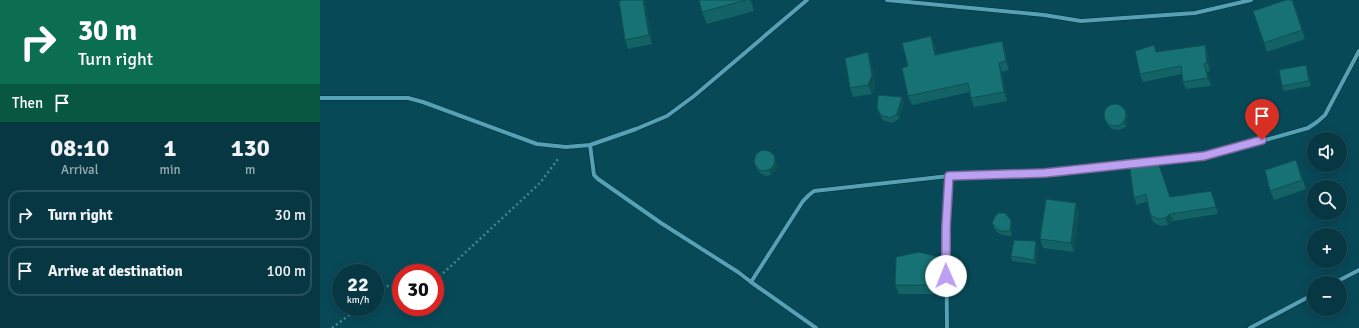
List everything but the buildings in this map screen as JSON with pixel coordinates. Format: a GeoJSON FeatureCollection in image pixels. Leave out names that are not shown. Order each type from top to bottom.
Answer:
{"type":"FeatureCollection","features":[{"type":"Feature","properties":{"kind":"street"},"geometry":{"type":"LineString","coordinates":[[320,98],[408,98],[423,102],[537,144],[566,147],[590,145],[636,129],[667,116],[694,96],[807,0]]}},
{"type":"Feature","properties":{"kind":"street"},"geometry":{"type":"LineString","coordinates":[[887,0],[1044,15],[1081,21],[1195,14],[1251,0]]}},
{"type":"Feature","properties":{"kind":"street"},"geometry":{"type":"LineString","coordinates":[[751,282],[803,201],[814,191],[949,176],[1045,173],[1204,156],[1308,128],[1317,122],[1325,115],[1359,51]]}},
{"type":"Feature","properties":{"kind":"street"},"geometry":{"type":"LineString","coordinates":[[590,145],[594,175],[598,179],[661,223],[738,272],[816,328]]}},
{"type":"Feature","properties":{"kind":"street"},"geometry":{"type":"LineString","coordinates":[[947,328],[946,227],[949,176]]}},
{"type":"Feature","properties":{"kind":"street"},"geometry":{"type":"LineString","coordinates":[[1347,276],[1359,270]]}},
{"type":"Feature","properties":{"kind":"street"},"geometry":{"type":"LineString","coordinates":[[1250,328],[1307,298]]}},
{"type":"Feature","properties":{"kind":"path"},"geometry":{"type":"LineString","coordinates":[[444,272],[540,183],[566,147]]}},
{"type":"Feature","properties":{"kind":"path"},"geometry":{"type":"LineString","coordinates":[[332,328],[348,316]]}},
{"type":"Feature","properties":{"kind":"route"},"geometry":{"type":"LineString","coordinates":[[946,276],[946,227],[949,176],[1045,173],[1204,156],[1216,154],[1262,140]]}}]}
